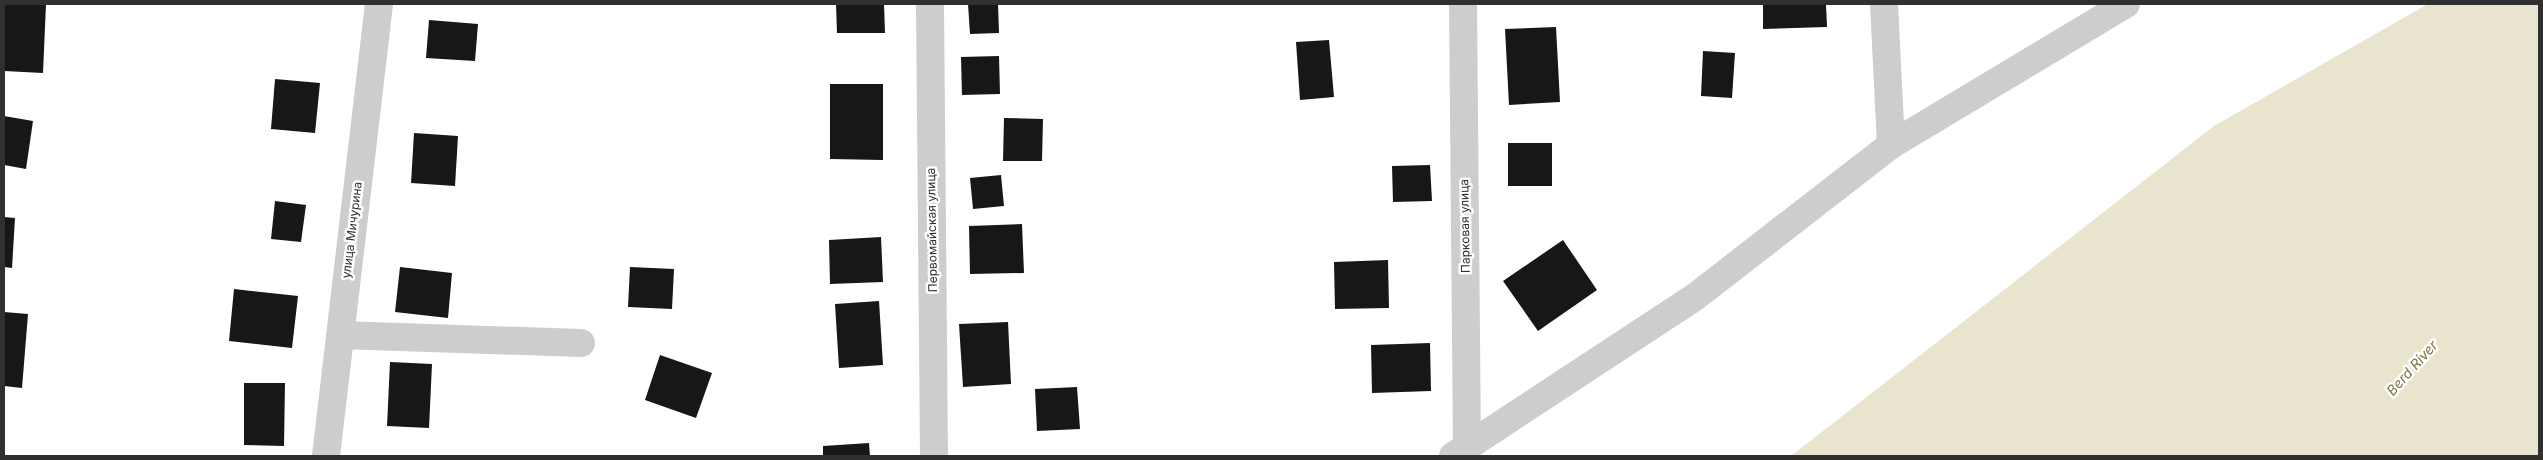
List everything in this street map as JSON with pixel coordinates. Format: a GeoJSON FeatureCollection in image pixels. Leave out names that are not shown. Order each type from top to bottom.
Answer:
{"type":"FeatureCollection","features":[{"type":"Feature","properties":{"kind":"street","name":"улица Мичурина"},"geometry":{"type":"LineString","coordinates":[[326,456],[379,4]]}},
{"type":"Feature","properties":{"kind":"street","name":"Первомайская улица"},"geometry":{"type":"LineString","coordinates":[[930,4],[934,456]]}},
{"type":"Feature","properties":{"kind":"street","name":"Парковая улица"},"geometry":{"type":"LineString","coordinates":[[1460,452],[1462,4]]}},
{"type":"Feature","properties":{"kind":"street"},"geometry":{"type":"LineString","coordinates":[[1884,4],[1891,145]]}},
{"type":"Feature","properties":{"kind":"street"},"geometry":{"type":"LineString","coordinates":[[1460,452],[1695,297],[1891,145],[2126,4]]}},
{"type":"Feature","properties":{"kind":"street"},"geometry":{"type":"LineString","coordinates":[[340,334],[581,343]]}},
{"type":"Feature","properties":{"kind":"water","name":"Berd River"},"geometry":{"type":"Polygon","coordinates":[[[2428,4],[2539,4],[2539,456],[1791,456],[2214,126],[2428,4]]]}},
{"type":"Feature","properties":{"kind":"building"},"geometry":{"type":"Polygon","coordinates":[[[4,4],[46,4],[43,73],[4,71],[4,4]]]}},
{"type":"Feature","properties":{"kind":"building"},"geometry":{"type":"Polygon","coordinates":[[[836,4],[884,4],[885,33],[837,33],[836,4]]]}},
{"type":"Feature","properties":{"kind":"building"},"geometry":{"type":"Polygon","coordinates":[[[968,4],[998,4],[999,33],[970,34],[968,4]]]}},
{"type":"Feature","properties":{"kind":"building"},"geometry":{"type":"Polygon","coordinates":[[[1763,4],[1826,4],[1827,27],[1763,29],[1763,4]]]}},
{"type":"Feature","properties":{"kind":"building"},"geometry":{"type":"Polygon","coordinates":[[[429,20],[478,24],[475,61],[426,58],[429,20]]]}},
{"type":"Feature","properties":{"kind":"building"},"geometry":{"type":"Polygon","coordinates":[[[1556,27],[1560,102],[1509,105],[1505,29],[1556,27]]]}},
{"type":"Feature","properties":{"kind":"building"},"geometry":{"type":"Polygon","coordinates":[[[1329,40],[1334,97],[1300,100],[1296,42],[1329,40]]]}},
{"type":"Feature","properties":{"kind":"building"},"geometry":{"type":"Polygon","coordinates":[[[1703,51],[1735,53],[1732,98],[1701,96],[1703,51]]]}},
{"type":"Feature","properties":{"kind":"building"},"geometry":{"type":"Polygon","coordinates":[[[999,56],[1000,94],[962,95],[961,57],[999,56]]]}},
{"type":"Feature","properties":{"kind":"building"},"geometry":{"type":"Polygon","coordinates":[[[275,79],[320,83],[315,133],[271,129],[275,79]]]}},
{"type":"Feature","properties":{"kind":"building"},"geometry":{"type":"Polygon","coordinates":[[[830,84],[883,84],[883,160],[830,159],[830,84]]]}},
{"type":"Feature","properties":{"kind":"building"},"geometry":{"type":"Polygon","coordinates":[[[4,116],[33,121],[26,169],[4,165],[4,116]]]}},
{"type":"Feature","properties":{"kind":"building"},"geometry":{"type":"Polygon","coordinates":[[[1004,118],[1043,119],[1042,161],[1003,161],[1004,118]]]}},
{"type":"Feature","properties":{"kind":"building"},"geometry":{"type":"Polygon","coordinates":[[[414,133],[458,136],[455,186],[411,183],[414,133]]]}},
{"type":"Feature","properties":{"kind":"building"},"geometry":{"type":"Polygon","coordinates":[[[1508,143],[1552,143],[1552,186],[1508,186],[1508,143]]]}},
{"type":"Feature","properties":{"kind":"building"},"geometry":{"type":"Polygon","coordinates":[[[1430,165],[1432,201],[1393,202],[1392,166],[1430,165]]]}},
{"type":"Feature","properties":{"kind":"building"},"geometry":{"type":"Polygon","coordinates":[[[1001,175],[1004,206],[973,209],[970,178],[1001,175]]]}},
{"type":"Feature","properties":{"kind":"building"},"geometry":{"type":"Polygon","coordinates":[[[275,201],[306,205],[301,242],[271,239],[275,201]]]}},
{"type":"Feature","properties":{"kind":"building"},"geometry":{"type":"Polygon","coordinates":[[[4,217],[15,218],[12,268],[4,267],[4,217]]]}},
{"type":"Feature","properties":{"kind":"building"},"geometry":{"type":"Polygon","coordinates":[[[1022,224],[1024,273],[970,274],[969,226],[1022,224]]]}},
{"type":"Feature","properties":{"kind":"building"},"geometry":{"type":"Polygon","coordinates":[[[881,237],[883,282],[830,284],[829,240],[881,237]]]}},
{"type":"Feature","properties":{"kind":"building"},"geometry":{"type":"Polygon","coordinates":[[[1563,240],[1597,290],[1538,331],[1503,281],[1563,240]]]}},
{"type":"Feature","properties":{"kind":"building"},"geometry":{"type":"Polygon","coordinates":[[[1388,260],[1389,308],[1335,309],[1334,262],[1388,260]]]}},
{"type":"Feature","properties":{"kind":"building"},"geometry":{"type":"Polygon","coordinates":[[[400,267],[452,273],[448,318],[395,312],[400,267]]]}},
{"type":"Feature","properties":{"kind":"building"},"geometry":{"type":"Polygon","coordinates":[[[630,267],[674,269],[672,309],[628,307],[630,267]]]}},
{"type":"Feature","properties":{"kind":"building"},"geometry":{"type":"Polygon","coordinates":[[[234,289],[298,296],[292,348],[229,341],[234,289]]]}},
{"type":"Feature","properties":{"kind":"building"},"geometry":{"type":"Polygon","coordinates":[[[879,301],[883,365],[839,368],[835,304],[879,301]]]}},
{"type":"Feature","properties":{"kind":"building"},"geometry":{"type":"Polygon","coordinates":[[[4,312],[28,314],[22,388],[4,386],[4,312]]]}},
{"type":"Feature","properties":{"kind":"building"},"geometry":{"type":"Polygon","coordinates":[[[1008,322],[1011,384],[963,387],[959,324],[1008,322]]]}},
{"type":"Feature","properties":{"kind":"building"},"geometry":{"type":"Polygon","coordinates":[[[1430,343],[1431,391],[1372,393],[1371,345],[1430,343]]]}},
{"type":"Feature","properties":{"kind":"building"},"geometry":{"type":"Polygon","coordinates":[[[660,355],[712,373],[696,418],[645,400],[660,355]]]}},
{"type":"Feature","properties":{"kind":"building"},"geometry":{"type":"Polygon","coordinates":[[[390,362],[432,364],[429,428],[387,426],[390,362]]]}},
{"type":"Feature","properties":{"kind":"building"},"geometry":{"type":"Polygon","coordinates":[[[244,383],[285,383],[284,446],[244,445],[244,383]]]}},
{"type":"Feature","properties":{"kind":"building"},"geometry":{"type":"Polygon","coordinates":[[[1077,387],[1080,429],[1037,431],[1035,389],[1077,387]]]}},
{"type":"Feature","properties":{"kind":"building"},"geometry":{"type":"Polygon","coordinates":[[[869,443],[870,456],[823,456],[823,446],[869,443]]]}}]}
